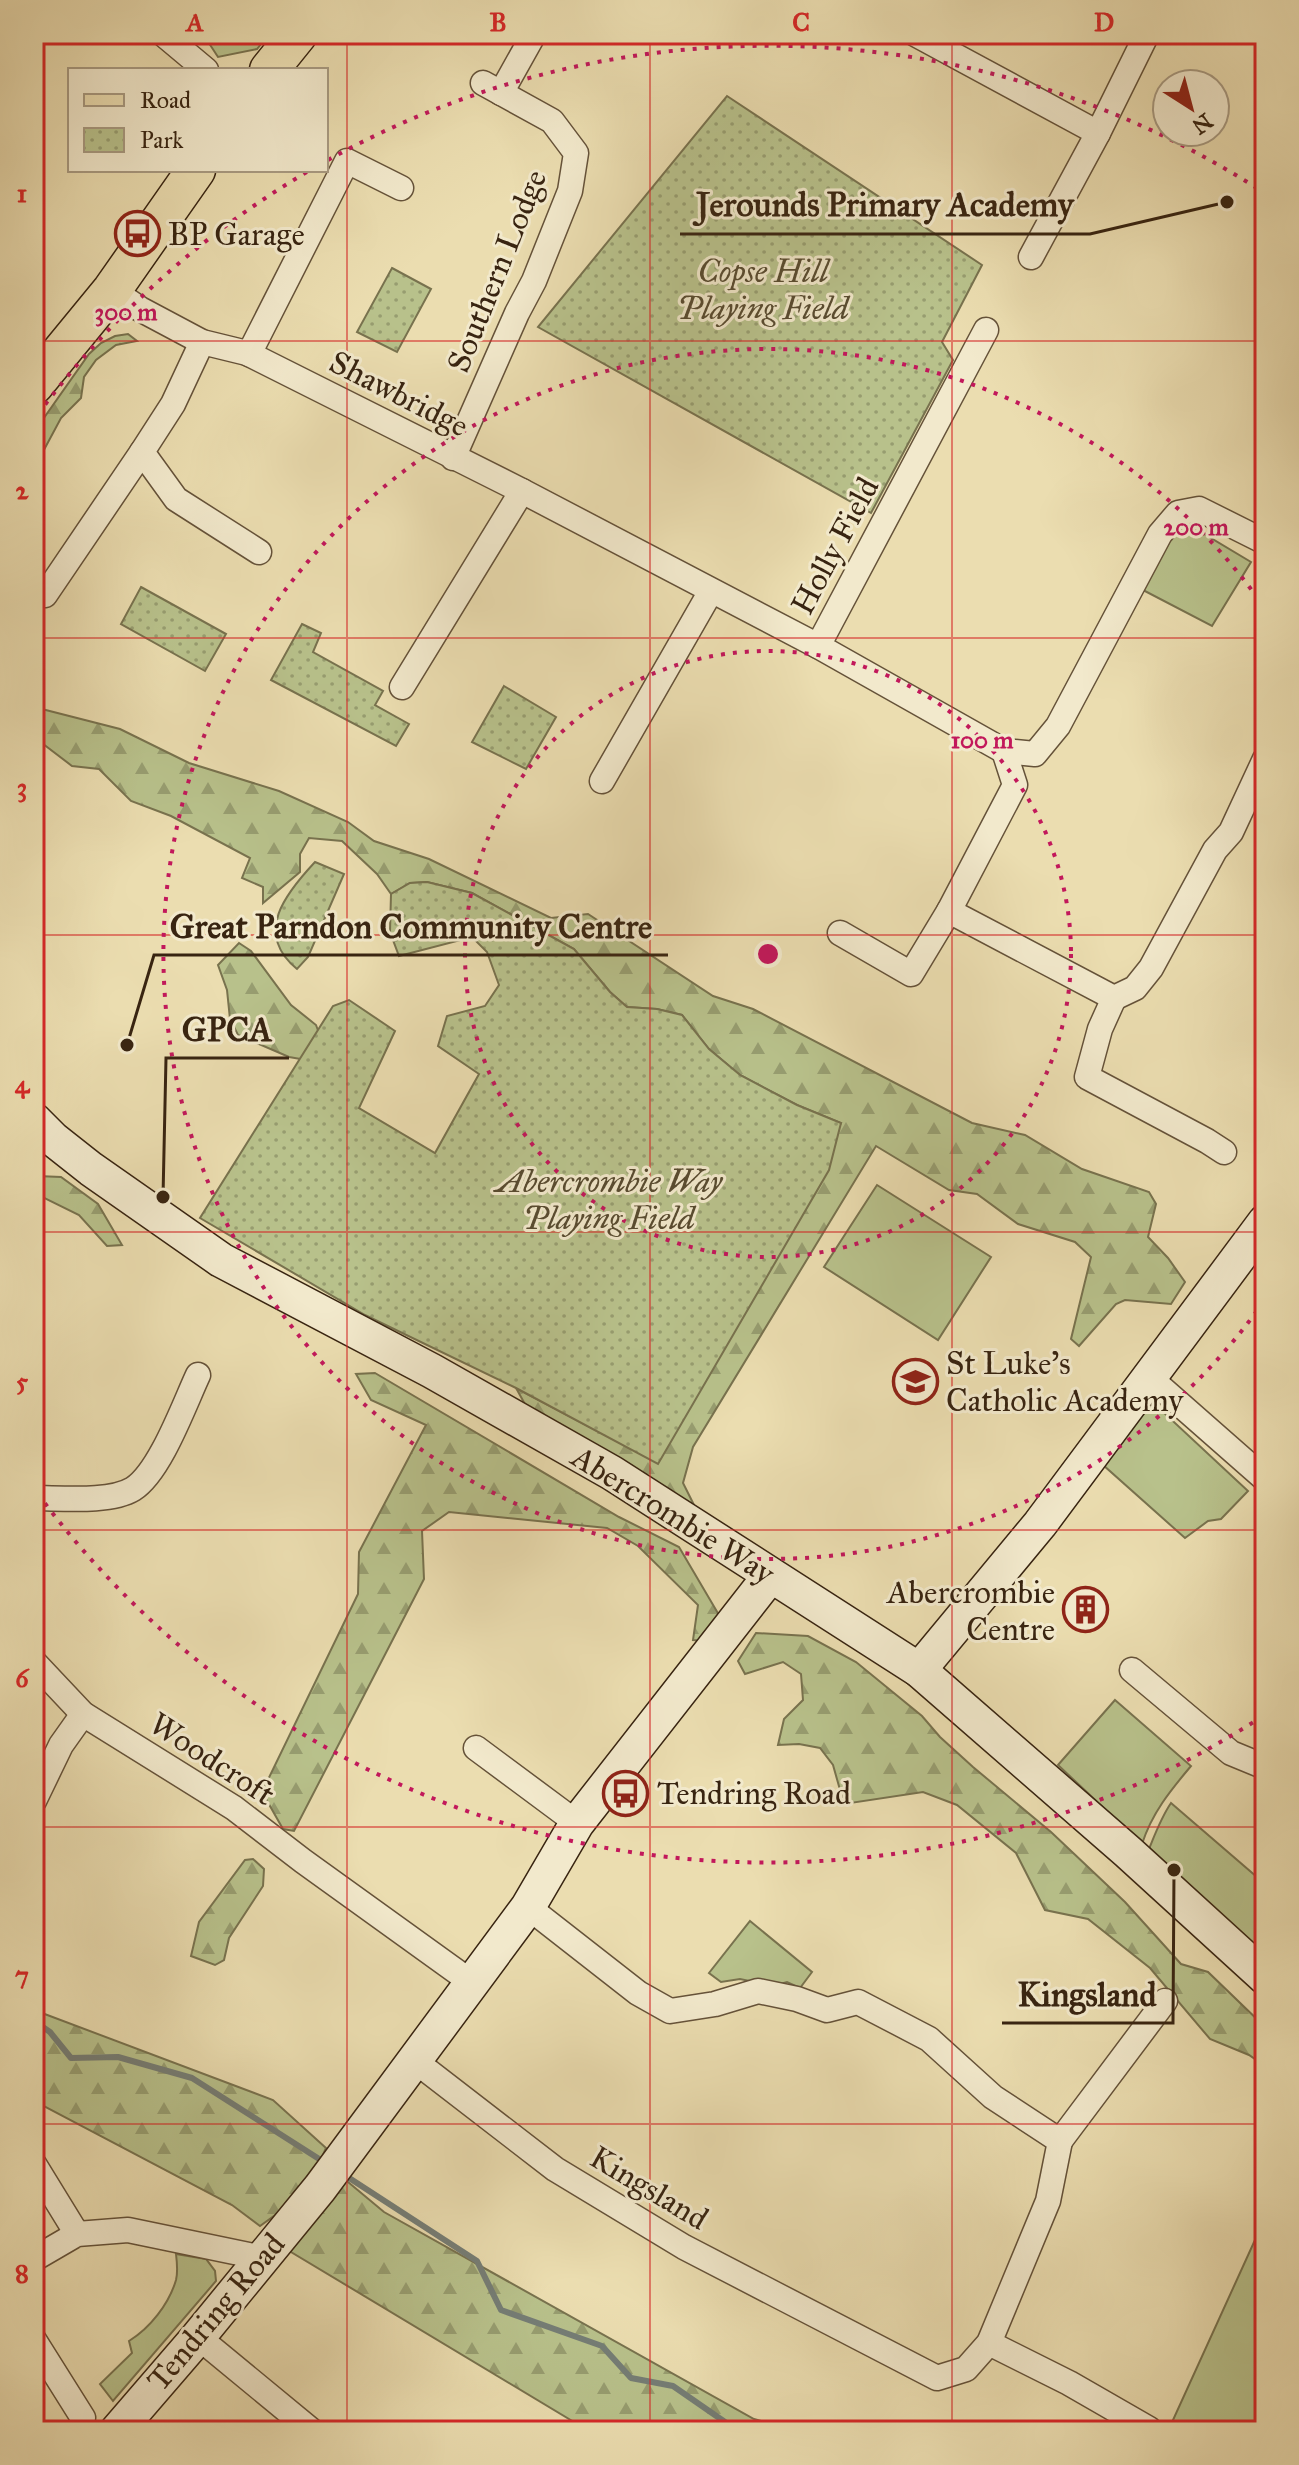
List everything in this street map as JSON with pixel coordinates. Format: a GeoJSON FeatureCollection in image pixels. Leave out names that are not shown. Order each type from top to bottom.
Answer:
{"type":"FeatureCollection","features":[{"type":"Feature","properties":{"kind":"main road"},"geometry":{"type":"LineString","coordinates":[[271,68],[298,34]]}},
{"type":"Feature","properties":{"kind":"main road"},"geometry":{"type":"LineString","coordinates":[[34,385],[112,290],[195,172]]}},
{"type":"Feature","properties":{"kind":"street"},"geometry":{"type":"LineString","coordinates":[[163,34],[204,68]]}},
{"type":"Feature","properties":{"kind":"street","name":"Southern Lodge"},"geometry":{"type":"LineString","coordinates":[[453,458],[534,281],[570,191],[576,153],[552,121],[492,88],[534,34]]}},
{"type":"Feature","properties":{"kind":"street"},"geometry":{"type":"LineString","coordinates":[[915,34],[1098,133]]}},
{"type":"Feature","properties":{"kind":"street"},"geometry":{"type":"LineString","coordinates":[[1031,257],[1147,34]]}},
{"type":"Feature","properties":{"kind":"street"},"geometry":{"type":"LineString","coordinates":[[249,354],[347,161],[401,188]]}},
{"type":"Feature","properties":{"kind":"street","name":"Shawbridge"},"geometry":{"type":"LineString","coordinates":[[112,290],[140,309],[202,342],[249,354],[522,491],[818,646]]}},
{"type":"Feature","properties":{"kind":"street","name":"Holly Field"},"geometry":{"type":"LineString","coordinates":[[986,330],[818,646],[1004,751]]}},
{"type":"Feature","properties":{"kind":"street"},"geometry":{"type":"LineString","coordinates":[[45,595],[173,404],[202,342]]}},
{"type":"Feature","properties":{"kind":"street"},"geometry":{"type":"LineString","coordinates":[[142,452],[176,499],[259,552]]}},
{"type":"Feature","properties":{"kind":"street"},"geometry":{"type":"LineString","coordinates":[[402,687],[522,491]]}},
{"type":"Feature","properties":{"kind":"street"},"geometry":{"type":"LineString","coordinates":[[840,933],[911,974],[949,911],[1015,785],[1004,751],[1035,754],[1058,726],[1160,534],[1178,513],[1199,509],[1265,542]]}},
{"type":"Feature","properties":{"kind":"street"},"geometry":{"type":"LineString","coordinates":[[602,781],[711,591]]}},
{"type":"Feature","properties":{"kind":"street"},"geometry":{"type":"LineString","coordinates":[[1224,1152],[1087,1077],[1100,1029],[1114,998],[1135,988],[1151,968],[1215,850],[1231,832],[1265,759]]}},
{"type":"Feature","properties":{"kind":"street"},"geometry":{"type":"LineString","coordinates":[[949,911],[1114,998]]}},
{"type":"Feature","properties":{"kind":"street","name":"Abercrombie Way"},"geometry":{"type":"LineString","coordinates":[[34,1120],[91,1169],[221,1260],[432,1371],[612,1473],[919,1670],[1265,1977]]}},
{"type":"Feature","properties":{"kind":"street"},"geometry":{"type":"LineString","coordinates":[[919,1670],[1040,1524],[1265,1222]]}},
{"type":"Feature","properties":{"kind":"street"},"geometry":{"type":"LineString","coordinates":[[34,1498],[103,1497],[133,1489],[156,1464],[198,1375]]}},
{"type":"Feature","properties":{"kind":"street"},"geometry":{"type":"LineString","coordinates":[[1150,1378],[1265,1479]]}},
{"type":"Feature","properties":{"kind":"street","name":"Tendring Road"},"geometry":{"type":"LineString","coordinates":[[117,2431],[320,2188],[528,1907],[577,1823],[770,1576]]}},
{"type":"Feature","properties":{"kind":"street","name":"Woodcroft"},"geometry":{"type":"LineString","coordinates":[[34,1662],[83,1714],[234,1808],[471,1982]]}},
{"type":"Feature","properties":{"kind":"street"},"geometry":{"type":"LineString","coordinates":[[1132,1670],[1231,1753],[1265,1767]]}},
{"type":"Feature","properties":{"kind":"street"},"geometry":{"type":"LineString","coordinates":[[34,1801],[61,1745],[83,1714]]}},
{"type":"Feature","properties":{"kind":"street"},"geometry":{"type":"LineString","coordinates":[[476,1748],[577,1823]]}},
{"type":"Feature","properties":{"kind":"street"},"geometry":{"type":"LineString","coordinates":[[528,1907],[638,1993],[670,2011],[715,2004],[758,1991],[797,1999],[827,2010],[858,2002],[929,2039],[993,2097],[1060,2141]]}},
{"type":"Feature","properties":{"kind":"street","name":"Kingsland"},"geometry":{"type":"LineString","coordinates":[[415,2061],[555,2169],[684,2247],[937,2378],[966,2369],[989,2343],[1048,2201],[1060,2141],[1165,2001]]}},
{"type":"Feature","properties":{"kind":"street"},"geometry":{"type":"LineString","coordinates":[[34,2164],[77,2234]]}},
{"type":"Feature","properties":{"kind":"street"},"geometry":{"type":"LineString","coordinates":[[34,2259],[77,2234],[128,2230],[263,2258]]}},
{"type":"Feature","properties":{"kind":"street"},"geometry":{"type":"LineString","coordinates":[[198,2337],[312,2431]]}},
{"type":"Feature","properties":{"kind":"street"},"geometry":{"type":"LineString","coordinates":[[34,2340],[83,2418]]}},
{"type":"Feature","properties":{"kind":"street"},"geometry":{"type":"LineString","coordinates":[[989,2343],[1069,2383],[1149,2429]]}},
{"type":"Feature","properties":{"kind":"green space"},"geometry":{"type":"Polygon","coordinates":[[[203,34],[269,34],[257,49],[218,57],[203,34]]]}},
{"type":"Feature","properties":{"kind":"green space","name":"Copse Hill Playing Field"},"geometry":{"type":"Polygon","coordinates":[[[727,96],[982,265],[942,342],[953,360],[871,513],[538,327],[727,96]]]}},
{"type":"Feature","properties":{"kind":"green space"},"geometry":{"type":"Polygon","coordinates":[[[392,268],[431,289],[397,352],[357,332],[392,268]]]}},
{"type":"Feature","properties":{"kind":"green space"},"geometry":{"type":"Polygon","coordinates":[[[128,334],[137,341],[116,345],[96,360],[84,377],[81,398],[61,418],[38,461],[40,478],[34,479],[34,432],[89,354],[101,343],[128,334]]]}},
{"type":"Feature","properties":{"kind":"green space"},"geometry":{"type":"Polygon","coordinates":[[[1188,528],[1251,562],[1212,626],[1141,589],[1168,540],[1188,528]]]}},
{"type":"Feature","properties":{"kind":"green space"},"geometry":{"type":"Polygon","coordinates":[[[141,587],[226,634],[205,671],[121,624],[141,587]]]}},
{"type":"Feature","properties":{"kind":"green space"},"geometry":{"type":"Polygon","coordinates":[[[302,624],[321,633],[313,652],[383,691],[375,705],[409,724],[396,746],[271,680],[302,624]]]}},
{"type":"Feature","properties":{"kind":"green space"},"geometry":{"type":"Polygon","coordinates":[[[504,686],[556,717],[526,769],[472,742],[504,686]]]}},
{"type":"Feature","properties":{"kind":"green space"},"geometry":{"type":"Polygon","coordinates":[[[34,707],[120,729],[189,763],[279,791],[348,822],[374,841],[429,859],[551,918],[588,914],[713,996],[753,1009],[972,1123],[1025,1135],[1082,1169],[1149,1192],[1156,1204],[1148,1237],[1185,1282],[1171,1304],[1125,1300],[1116,1304],[1079,1346],[1071,1339],[1091,1257],[1075,1242],[1018,1224],[977,1194],[949,1190],[876,1146],[693,1447],[683,1483],[694,1505],[526,1406],[516,1388],[658,1463],[841,1123],[797,1105],[740,1075],[709,1049],[682,1015],[627,1007],[610,992],[574,949],[472,893],[427,882],[410,883],[391,894],[377,874],[342,841],[309,838],[300,854],[300,872],[263,903],[263,887],[242,878],[250,858],[171,816],[131,801],[99,769],[72,766],[34,737],[34,707]]]}},
{"type":"Feature","properties":{"kind":"green space"},"geometry":{"type":"Polygon","coordinates":[[[315,862],[344,874],[308,957],[297,969],[284,955],[277,941],[276,927],[285,900],[315,862]]]}},
{"type":"Feature","properties":{"kind":"green space","name":"Abercrombie Way Playing Field"},"geometry":{"type":"Polygon","coordinates":[[[427,882],[472,893],[574,949],[610,992],[627,1007],[682,1015],[709,1049],[740,1075],[797,1105],[841,1123],[829,1170],[658,1464],[516,1388],[365,1315],[200,1218],[333,1006],[349,1000],[395,1031],[359,1108],[435,1153],[479,1074],[438,1046],[447,1016],[485,1006],[499,985],[487,952],[472,937],[399,956],[390,932],[391,894],[410,883],[427,882]]]}},
{"type":"Feature","properties":{"kind":"green space"},"geometry":{"type":"Polygon","coordinates":[[[239,943],[251,951],[291,1005],[316,1025],[326,1052],[312,1061],[289,1057],[238,1035],[230,1019],[227,990],[218,965],[239,943]]]}},
{"type":"Feature","properties":{"kind":"green space"},"geometry":{"type":"Polygon","coordinates":[[[34,1173],[37,1176],[61,1177],[98,1204],[122,1245],[107,1246],[79,1215],[34,1193],[34,1173]]]}},
{"type":"Feature","properties":{"kind":"green space"},"geometry":{"type":"Polygon","coordinates":[[[877,1185],[991,1257],[938,1340],[824,1267],[877,1185]]]}},
{"type":"Feature","properties":{"kind":"green space"},"geometry":{"type":"Polygon","coordinates":[[[375,1373],[619,1517],[679,1547],[719,1615],[705,1641],[693,1640],[698,1605],[638,1546],[607,1528],[449,1512],[422,1531],[424,1579],[294,1831],[283,1829],[262,1792],[358,1594],[359,1552],[426,1425],[371,1400],[356,1374],[375,1373]]]}},
{"type":"Feature","properties":{"kind":"green space"},"geometry":{"type":"Polygon","coordinates":[[[1151,1405],[1160,1409],[1248,1491],[1221,1519],[1208,1521],[1185,1538],[1102,1464],[1143,1408],[1151,1405]]]}},
{"type":"Feature","properties":{"kind":"green space"},"geometry":{"type":"Polygon","coordinates":[[[756,1633],[808,1636],[856,1662],[922,1716],[940,1737],[1051,1832],[1125,1902],[1181,1964],[1208,1972],[1265,2027],[1265,2066],[1249,2055],[1210,2039],[1150,1968],[1088,1919],[1045,1910],[1016,1853],[957,1805],[923,1792],[844,1804],[833,1765],[820,1748],[799,1744],[778,1745],[784,1719],[803,1700],[801,1674],[783,1662],[745,1674],[738,1661],[756,1633]]]}},
{"type":"Feature","properties":{"kind":"green space"},"geometry":{"type":"Polygon","coordinates":[[[1115,1700],[1191,1766],[1156,1812],[1142,1844],[1058,1765],[1115,1700]]]}},
{"type":"Feature","properties":{"kind":"green space"},"geometry":{"type":"Polygon","coordinates":[[[1171,1803],[1265,1884],[1265,1955],[1142,1865],[1171,1803]]]}},
{"type":"Feature","properties":{"kind":"green space"},"geometry":{"type":"Polygon","coordinates":[[[253,1859],[264,1869],[263,1886],[229,1938],[224,1960],[215,1965],[191,1956],[199,1922],[245,1860],[253,1859]]]}},
{"type":"Feature","properties":{"kind":"green space"},"geometry":{"type":"Polygon","coordinates":[[[750,1921],[812,1972],[800,1988],[787,1982],[773,1986],[740,1979],[721,1982],[709,1973],[750,1921]]]}},
{"type":"Feature","properties":{"kind":"green space"},"geometry":{"type":"Polygon","coordinates":[[[34,2010],[273,2100],[326,2148],[307,2192],[260,2226],[232,2205],[34,2101],[34,2010]]]}},
{"type":"Feature","properties":{"kind":"green space"},"geometry":{"type":"Polygon","coordinates":[[[342,2177],[384,2212],[754,2419],[797,2431],[589,2431],[286,2249],[342,2177]]]}},
{"type":"Feature","properties":{"kind":"green space"},"geometry":{"type":"Polygon","coordinates":[[[1265,2218],[1265,2431],[1168,2431],[1265,2218]]]}},
{"type":"Feature","properties":{"kind":"green space"},"geometry":{"type":"Polygon","coordinates":[[[176,2254],[206,2259],[215,2271],[216,2281],[113,2401],[100,2384],[132,2353],[129,2341],[151,2322],[169,2298],[177,2277],[176,2254]]]}},
{"type":"Feature","properties":{"kind":"waterway"},"geometry":{"type":"LineString","coordinates":[[34,2021],[50,2032],[71,2058],[118,2057],[192,2078],[327,2164]]}},
{"type":"Feature","properties":{"kind":"waterway"},"geometry":{"type":"LineString","coordinates":[[343,2174],[477,2261],[501,2310],[602,2346],[631,2378],[673,2386],[738,2431]]}},
{"type":"Feature","properties":{"kind":"place","name":"Jerounds Primary Academy"},"geometry":{"type":"Point","coordinates":[1227,202]}},
{"type":"Feature","properties":{"kind":"place","name":"BP Garage"},"geometry":{"type":"Point","coordinates":[137,234]}},
{"type":"Feature","properties":{"kind":"place","name":"Great Parndon Community Centre"},"geometry":{"type":"Point","coordinates":[127,1045]}},
{"type":"Feature","properties":{"kind":"place","name":"GPCA"},"geometry":{"type":"Point","coordinates":[163,1197]}},
{"type":"Feature","properties":{"kind":"place","name":"St Luke's Catholic Academy"},"geometry":{"type":"Point","coordinates":[915,1381]}},
{"type":"Feature","properties":{"kind":"place","name":"Abercrombie Centre"},"geometry":{"type":"Point","coordinates":[1086,1610]}},
{"type":"Feature","properties":{"kind":"place","name":"Tendring Road"},"geometry":{"type":"Point","coordinates":[626,1793]}},
{"type":"Feature","properties":{"kind":"place","name":"Kingsland"},"geometry":{"type":"Point","coordinates":[1174,1870]}}]}
